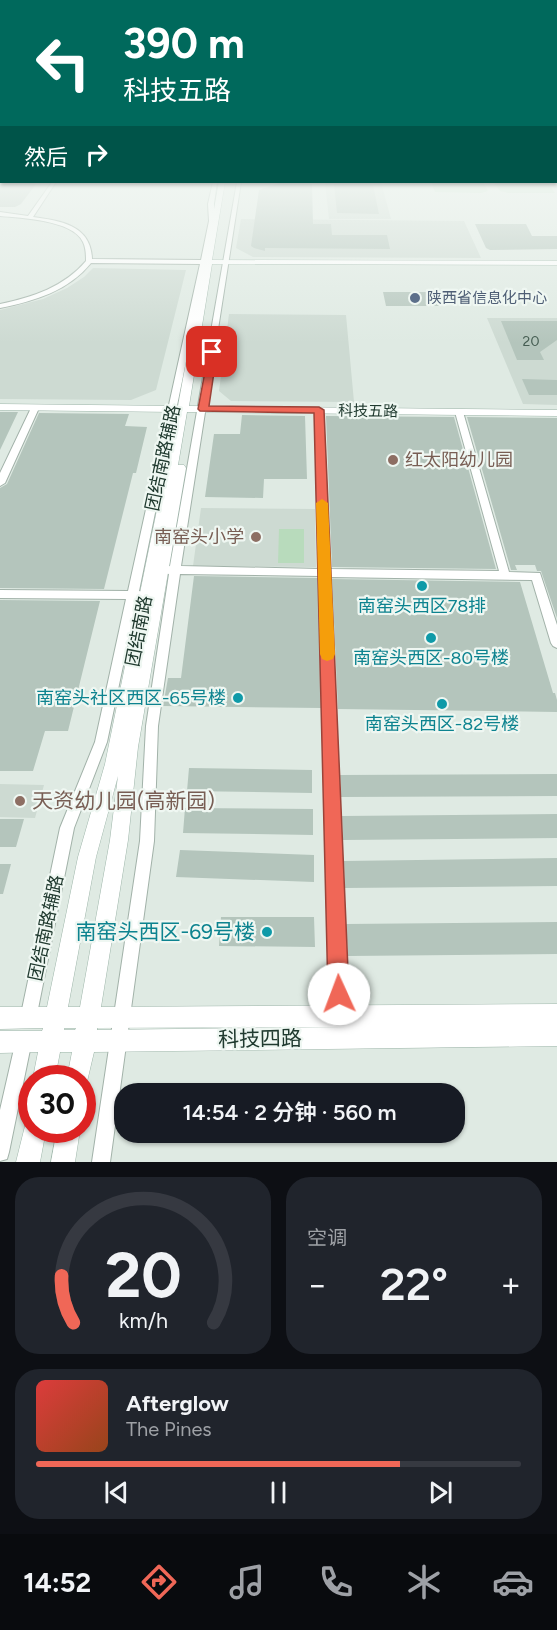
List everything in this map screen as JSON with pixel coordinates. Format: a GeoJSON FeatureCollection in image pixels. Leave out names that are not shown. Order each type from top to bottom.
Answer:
{"type":"FeatureCollection","features":[{"type":"Feature","properties":{"kind":"main road","name":"团结南路"},"geometry":{"type":"LineString","coordinates":[[214,261],[217,234]]}},
{"type":"Feature","properties":{"kind":"main road","name":"团结南路"},"geometry":{"type":"LineString","coordinates":[[80,1065],[119,840],[130,747],[169,570],[188,409],[220,234]]}},
{"type":"Feature","properties":{"kind":"main road"},"geometry":{"type":"LineString","coordinates":[[214,261],[557,263]]}},
{"type":"Feature","properties":{"kind":"main road","name":"科技五路"},"geometry":{"type":"LineString","coordinates":[[0,407],[557,412]]}},
{"type":"Feature","properties":{"kind":"main road","name":"团结南路"},"geometry":{"type":"LineString","coordinates":[[47,1065],[54,1017],[87,857],[113,764],[139,595],[188,409]]}},
{"type":"Feature","properties":{"kind":"main road","name":"科技四路"},"geometry":{"type":"LineString","coordinates":[[0,1018],[340,1018],[557,1015]]}},
{"type":"Feature","properties":{"kind":"main road","name":"科技四路"},"geometry":{"type":"LineString","coordinates":[[0,1042],[557,1035]]}},
{"type":"Feature","properties":{"kind":"main road"},"geometry":{"type":"LineString","coordinates":[[28,1162],[32,1143]]}},
{"type":"Feature","properties":{"kind":"main road"},"geometry":{"type":"LineString","coordinates":[[63,1162],[67,1143]]}},
{"type":"Feature","properties":{"kind":"street"},"geometry":{"type":"LineString","coordinates":[[0,306],[43,295],[82,271],[89,261],[86,240],[80,234]]}},
{"type":"Feature","properties":{"kind":"street"},"geometry":{"type":"LineString","coordinates":[[213,234],[214,261]]}},
{"type":"Feature","properties":{"kind":"street"},"geometry":{"type":"LineString","coordinates":[[214,261],[222,234]]}},
{"type":"Feature","properties":{"kind":"street"},"geometry":{"type":"LineString","coordinates":[[89,261],[214,261]]}},
{"type":"Feature","properties":{"kind":"street"},"geometry":{"type":"LineString","coordinates":[[0,483],[35,408]]}},
{"type":"Feature","properties":{"kind":"street"},"geometry":{"type":"LineString","coordinates":[[319,410],[340,1018]]}},
{"type":"Feature","properties":{"kind":"street"},"geometry":{"type":"LineString","coordinates":[[459,412],[505,575]]}},
{"type":"Feature","properties":{"kind":"street"},"geometry":{"type":"LineString","coordinates":[[101,1162],[147,841],[152,726],[169,570],[536,576],[557,643]]}},
{"type":"Feature","properties":{"kind":"street"},"geometry":{"type":"LineString","coordinates":[[0,594],[139,595]]}},
{"type":"Feature","properties":{"kind":"street","name":"团结南路辅路"},"geometry":{"type":"LineString","coordinates":[[0,1152],[67,828],[101,742],[139,595]]}},
{"type":"Feature","properties":{"kind":"shaded area"},"geometry":{"type":"Polygon","coordinates":[[[238,234],[470,234],[481,258],[253,257],[236,248],[238,234]]]}},
{"type":"Feature","properties":{"kind":"shaded area"},"geometry":{"type":"Polygon","coordinates":[[[93,268],[186,270],[156,390],[131,400],[0,399],[0,310],[43,299],[67,288],[93,268]]]}},
{"type":"Feature","properties":{"kind":"shaded area"},"geometry":{"type":"Polygon","coordinates":[[[229,314],[346,315],[354,402],[231,401],[219,391],[229,314]]]}},
{"type":"Feature","properties":{"kind":"shaded area"},"geometry":{"type":"Polygon","coordinates":[[[487,318],[557,318],[557,405],[523,404],[487,318]]]}},
{"type":"Feature","properties":{"kind":"shaded area","name":"南窑头小学"},"geometry":{"type":"Polygon","coordinates":[[[201,508],[315,509],[316,567],[193,566],[201,508]]]}},
{"type":"Feature","properties":{"kind":"shaded area","name":"天资幼儿园(高新园)"},"geometry":{"type":"Polygon","coordinates":[[[0,784],[44,785],[35,818],[0,817],[0,784]]]}},
{"type":"Feature","properties":{"kind":"green space"},"geometry":{"type":"Polygon","coordinates":[[[279,529],[304,529],[304,563],[278,563],[279,529]]]}},
{"type":"Feature","properties":{"kind":"building"},"geometry":{"type":"Polygon","coordinates":[[[253,234],[387,235],[390,249],[265,248],[265,251],[251,246],[253,234]]]}},
{"type":"Feature","properties":{"kind":"building"},"geometry":{"type":"Polygon","coordinates":[[[480,234],[557,236],[557,249],[490,250],[486,248],[480,234]]]}},
{"type":"Feature","properties":{"kind":"building","name":"陕西省信息化中心"},"geometry":{"type":"Polygon","coordinates":[[[383,292],[440,292],[445,306],[386,306],[383,292]]]}},
{"type":"Feature","properties":{"kind":"building"},"geometry":{"type":"Polygon","coordinates":[[[501,321],[557,321],[557,340],[540,352],[544,360],[517,360],[501,321]]]}},
{"type":"Feature","properties":{"kind":"building"},"geometry":{"type":"Polygon","coordinates":[[[522,379],[557,380],[557,395],[529,395],[522,379]]]}},
{"type":"Feature","properties":{"kind":"building"},"geometry":{"type":"Polygon","coordinates":[[[0,412],[18,412],[0,450],[0,412]]]}},
{"type":"Feature","properties":{"kind":"building"},"geometry":{"type":"Polygon","coordinates":[[[39,413],[129,414],[125,426],[147,427],[104,589],[0,588],[0,488],[7,484],[39,413]]]}},
{"type":"Feature","properties":{"kind":"building"},"geometry":{"type":"Polygon","coordinates":[[[242,415],[305,416],[307,479],[264,479],[263,498],[205,497],[214,434],[240,434],[242,415]]]}},
{"type":"Feature","properties":{"kind":"building"},"geometry":{"type":"Polygon","coordinates":[[[326,416],[454,417],[496,569],[332,567],[326,416]]]}},
{"type":"Feature","properties":{"kind":"building"},"geometry":{"type":"Polygon","coordinates":[[[467,417],[557,418],[557,618],[541,571],[537,571],[535,565],[515,565],[517,570],[511,570],[467,417]]]}},
{"type":"Feature","properties":{"kind":"building"},"geometry":{"type":"Polygon","coordinates":[[[194,576],[318,578],[321,708],[163,706],[168,678],[181,678],[194,576]]]}},
{"type":"Feature","properties":{"kind":"building"},"geometry":{"type":"Polygon","coordinates":[[[332,579],[520,582],[557,700],[557,712],[338,709],[332,579]]]}},
{"type":"Feature","properties":{"kind":"building"},"geometry":{"type":"Polygon","coordinates":[[[0,600],[100,601],[68,731],[45,731],[33,771],[0,771],[0,600]]]}},
{"type":"Feature","properties":{"kind":"building"},"geometry":{"type":"Polygon","coordinates":[[[189,768],[312,770],[312,793],[187,791],[189,768]]]}},
{"type":"Feature","properties":{"kind":"building"},"geometry":{"type":"Polygon","coordinates":[[[557,774],[557,796],[341,797],[340,775],[557,774]]]}},
{"type":"Feature","properties":{"kind":"building"},"geometry":{"type":"Polygon","coordinates":[[[185,808],[313,809],[313,835],[183,833],[185,808]]]}},
{"type":"Feature","properties":{"kind":"building"},"geometry":{"type":"Polygon","coordinates":[[[557,814],[557,838],[343,840],[342,816],[557,814]]]}},
{"type":"Feature","properties":{"kind":"building"},"geometry":{"type":"Polygon","coordinates":[[[0,819],[24,819],[16,847],[0,847],[0,819]]]}},
{"type":"Feature","properties":{"kind":"building"},"geometry":{"type":"Polygon","coordinates":[[[180,850],[314,855],[314,882],[176,877],[180,850]]]}},
{"type":"Feature","properties":{"kind":"building"},"geometry":{"type":"Polygon","coordinates":[[[557,858],[557,886],[345,888],[344,861],[557,858]]]}},
{"type":"Feature","properties":{"kind":"building"},"geometry":{"type":"Polygon","coordinates":[[[0,864],[11,864],[3,894],[0,894],[0,864]]]}},
{"type":"Feature","properties":{"kind":"building","name":"南窑头西区-69号楼"},"geometry":{"type":"Polygon","coordinates":[[[221,917],[314,917],[315,947],[219,946],[221,917]]]}},
{"type":"Feature","properties":{"kind":"building"},"geometry":{"type":"Polygon","coordinates":[[[557,922],[557,954],[348,956],[346,924],[557,922]]]}},
{"type":"Feature","properties":{"kind":"slow traffic"},"geometry":{"type":"LineString","coordinates":[[322,503],[327,654]]}},
{"type":"Feature","properties":{"kind":"place","name":"陕西省信息化中心"},"geometry":{"type":"Point","coordinates":[415,298]}},
{"type":"Feature","properties":{"kind":"place","name":"红太阳幼儿园"},"geometry":{"type":"Point","coordinates":[393,460]}},
{"type":"Feature","properties":{"kind":"place","name":"南窑头小学"},"geometry":{"type":"Point","coordinates":[256,537]}},
{"type":"Feature","properties":{"kind":"place","name":"南窑头西区78排"},"geometry":{"type":"Point","coordinates":[422,586]}},
{"type":"Feature","properties":{"kind":"place","name":"南窑头西区-80号楼"},"geometry":{"type":"Point","coordinates":[431,638]}},
{"type":"Feature","properties":{"kind":"place","name":"南窑头社区西区-65号楼"},"geometry":{"type":"Point","coordinates":[238,698]}},
{"type":"Feature","properties":{"kind":"place","name":"南窑头西区-82号楼"},"geometry":{"type":"Point","coordinates":[442,704]}},
{"type":"Feature","properties":{"kind":"place","name":"天资幼儿园(高新园)"},"geometry":{"type":"Point","coordinates":[20,801]}},
{"type":"Feature","properties":{"kind":"place","name":"南窑头西区-69号楼"},"geometry":{"type":"Point","coordinates":[267,932]}},
{"type":"Feature","properties":{"kind":"route"},"geometry":{"type":"LineString","coordinates":[[212,352],[203,409],[319,410],[339,994]]}}]}
